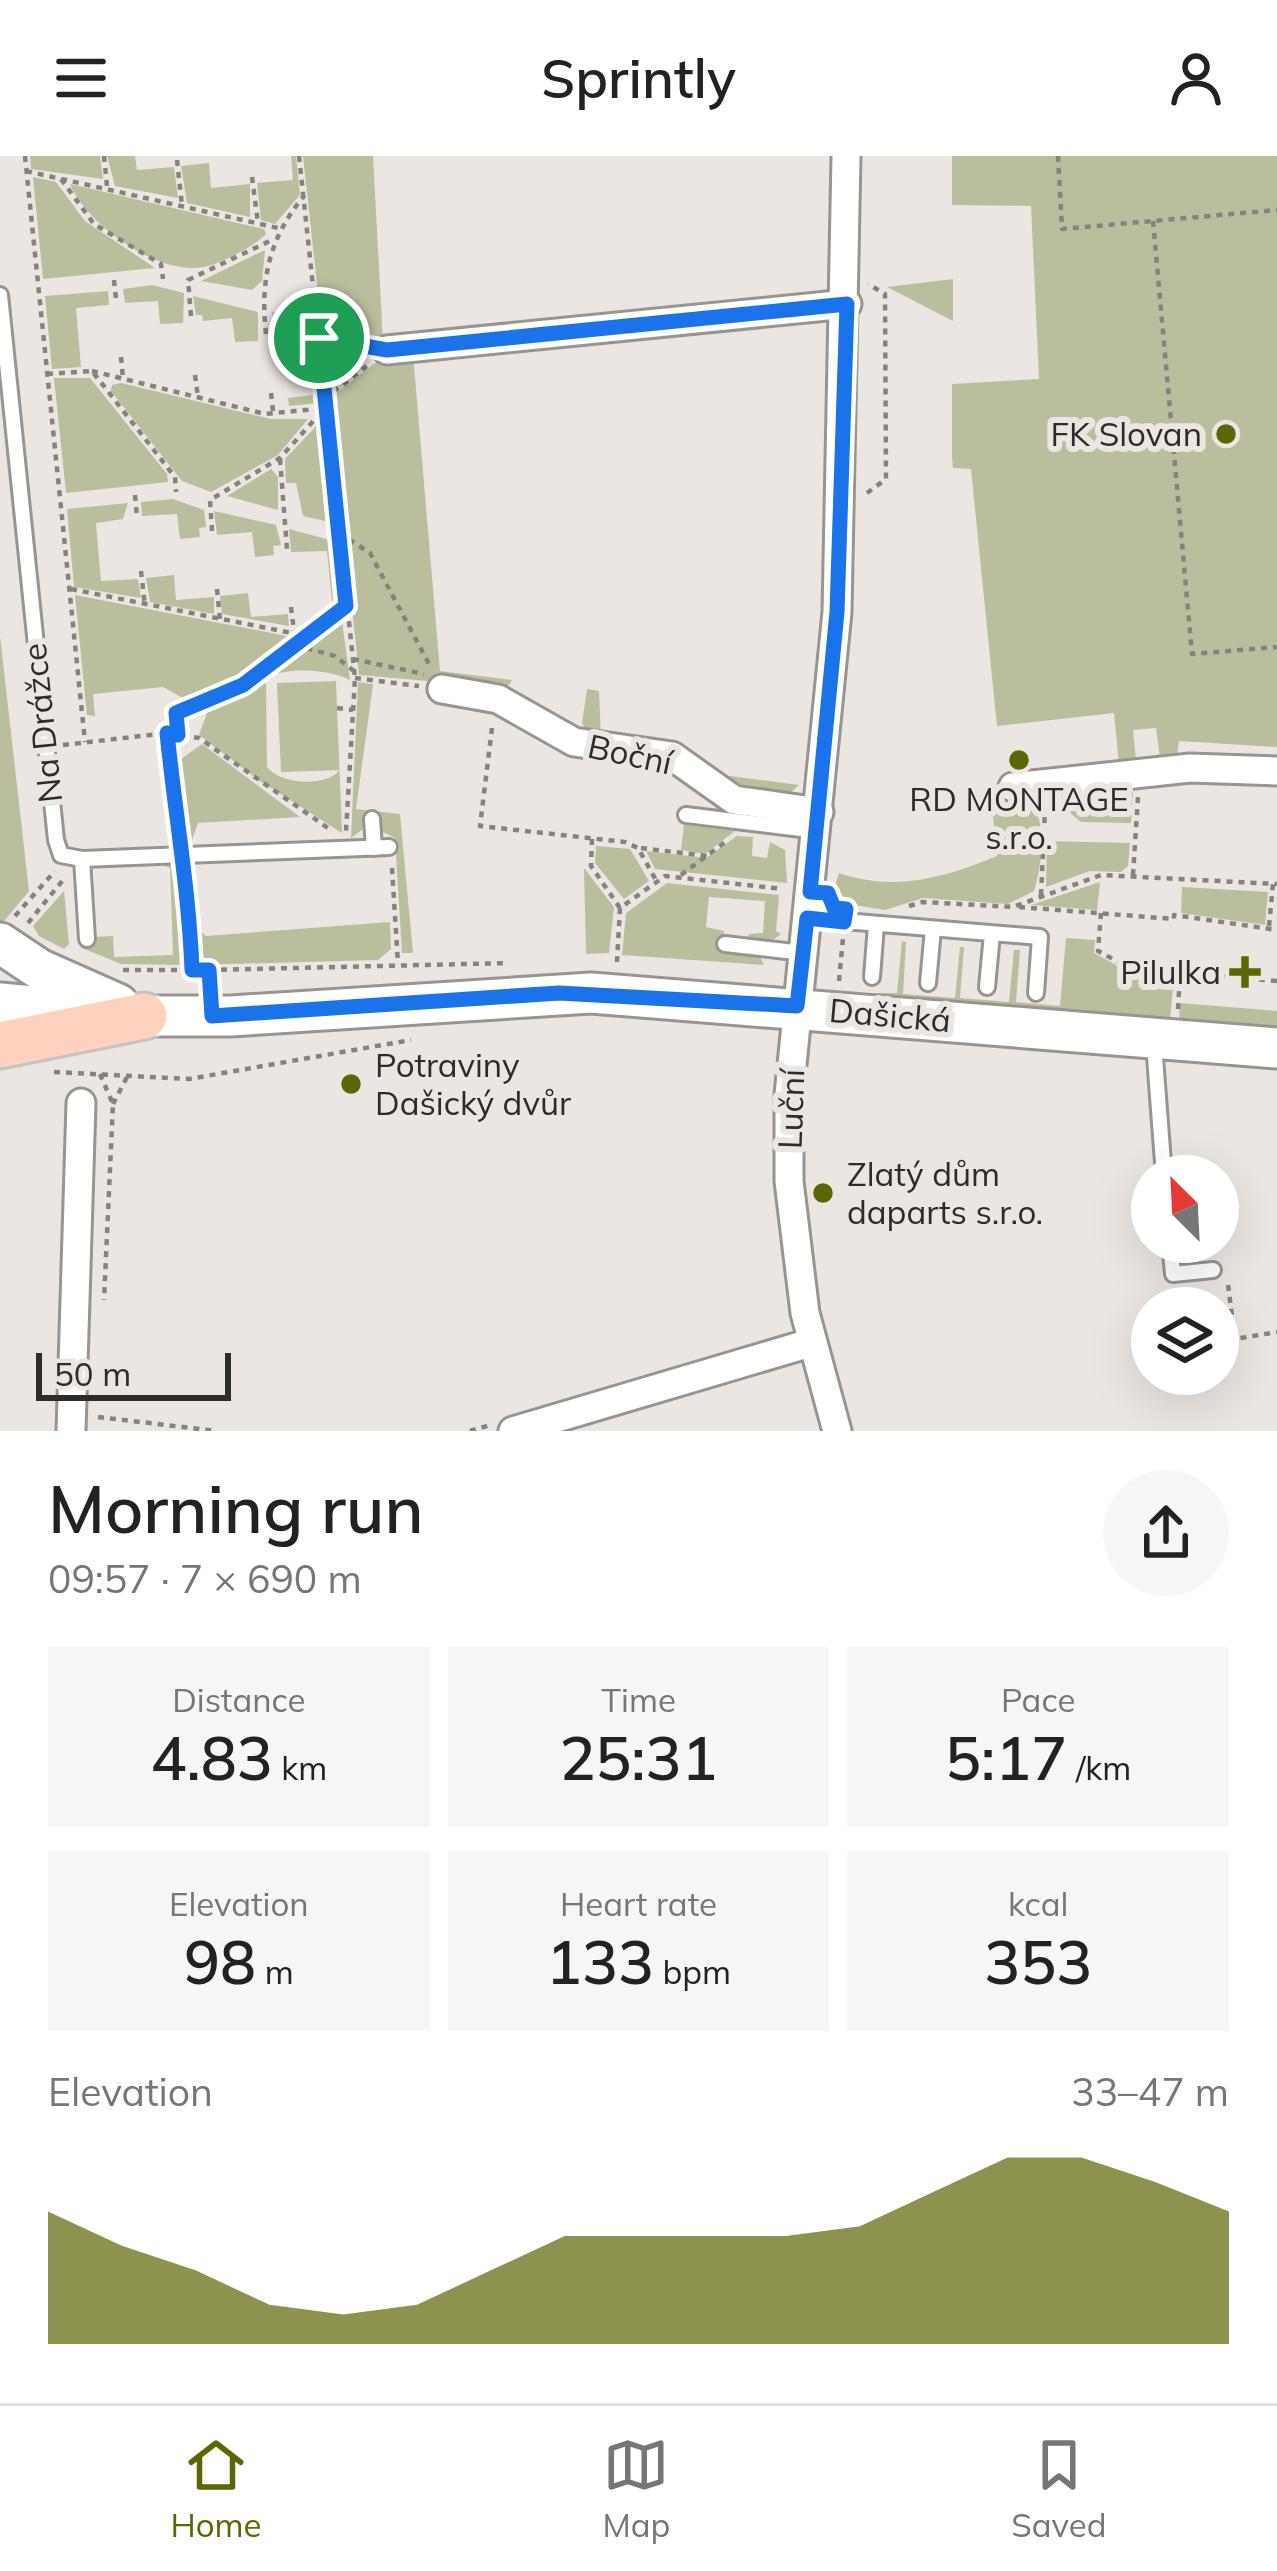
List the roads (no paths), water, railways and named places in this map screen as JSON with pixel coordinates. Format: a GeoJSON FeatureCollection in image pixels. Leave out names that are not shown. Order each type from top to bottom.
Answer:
{"type":"FeatureCollection","features":[{"type":"Feature","properties":{"kind":"main road"},"geometry":{"type":"LineString","coordinates":[[11,937],[39,969],[145,1016]]}},
{"type":"Feature","properties":{"kind":"main road","name":"Dašická"},"geometry":{"type":"LineString","coordinates":[[0,1003],[145,1016],[212,1016],[559,993],[817,1008],[1277,1048]]}},
{"type":"Feature","properties":{"kind":"main road"},"geometry":{"type":"LineString","coordinates":[[0,1046],[145,1016]]}},
{"type":"Feature","properties":{"kind":"street","name":"Luční"},"geometry":{"type":"LineString","coordinates":[[837,1431],[811,1343],[789,1181],[817,1008],[804,953],[841,548],[846,156]]}},
{"type":"Feature","properties":{"kind":"street"},"geometry":{"type":"LineString","coordinates":[[387,350],[847,304]]}},
{"type":"Feature","properties":{"kind":"street","name":"Boční"},"geometry":{"type":"LineString","coordinates":[[442,688],[496,698],[574,742],[672,756],[734,800],[818,822]]}},
{"type":"Feature","properties":{"kind":"street"},"geometry":{"type":"LineString","coordinates":[[1013,787],[1190,768],[1277,771]]}},
{"type":"Feature","properties":{"kind":"street"},"geometry":{"type":"LineString","coordinates":[[69,1427],[81,1103]]}},
{"type":"Feature","properties":{"kind":"street"},"geometry":{"type":"LineString","coordinates":[[513,1431],[811,1343]]}},
{"type":"Feature","properties":{"kind":"lane","name":"Na Drážce"},"geometry":{"type":"LineString","coordinates":[[0,295],[43,747],[56,840],[75,860],[87,939]]}},
{"type":"Feature","properties":{"kind":"lane"},"geometry":{"type":"LineString","coordinates":[[686,815],[818,822]]}},
{"type":"Feature","properties":{"kind":"lane"},"geometry":{"type":"LineString","coordinates":[[75,860],[385,849],[372,819]]}},
{"type":"Feature","properties":{"kind":"lane"},"geometry":{"type":"LineString","coordinates":[[809,905],[844,922],[1040,938],[1036,993]]}},
{"type":"Feature","properties":{"kind":"lane"},"geometry":{"type":"LineString","coordinates":[[872,977],[876,925]]}},
{"type":"Feature","properties":{"kind":"lane"},"geometry":{"type":"LineString","coordinates":[[928,982],[933,929]]}},
{"type":"Feature","properties":{"kind":"lane"},"geometry":{"type":"LineString","coordinates":[[987,987],[992,934]]}},
{"type":"Feature","properties":{"kind":"lane"},"geometry":{"type":"LineString","coordinates":[[724,944],[804,953]]}},
{"type":"Feature","properties":{"kind":"lane"},"geometry":{"type":"LineString","coordinates":[[1154,1037],[1162,1155]]}},
{"type":"Feature","properties":{"kind":"lane"},"geometry":{"type":"LineString","coordinates":[[1172,1263],[1173,1274],[1213,1270]]}},
{"type":"Feature","properties":{"kind":"place","name":"FK Slovan"},"geometry":{"type":"Point","coordinates":[1226,434]}},
{"type":"Feature","properties":{"kind":"place","name":"RD MONTAGE s.r.o."},"geometry":{"type":"Point","coordinates":[1019,760]}},
{"type":"Feature","properties":{"kind":"place","name":"Pilulka"},"geometry":{"type":"Point","coordinates":[1245,972]}},
{"type":"Feature","properties":{"kind":"place","name":"Potraviny Dašický dvůr"},"geometry":{"type":"Point","coordinates":[351,1084]}},
{"type":"Feature","properties":{"kind":"place","name":"Zlatý dům daparts s.r.o."},"geometry":{"type":"Point","coordinates":[823,1193]}}]}
